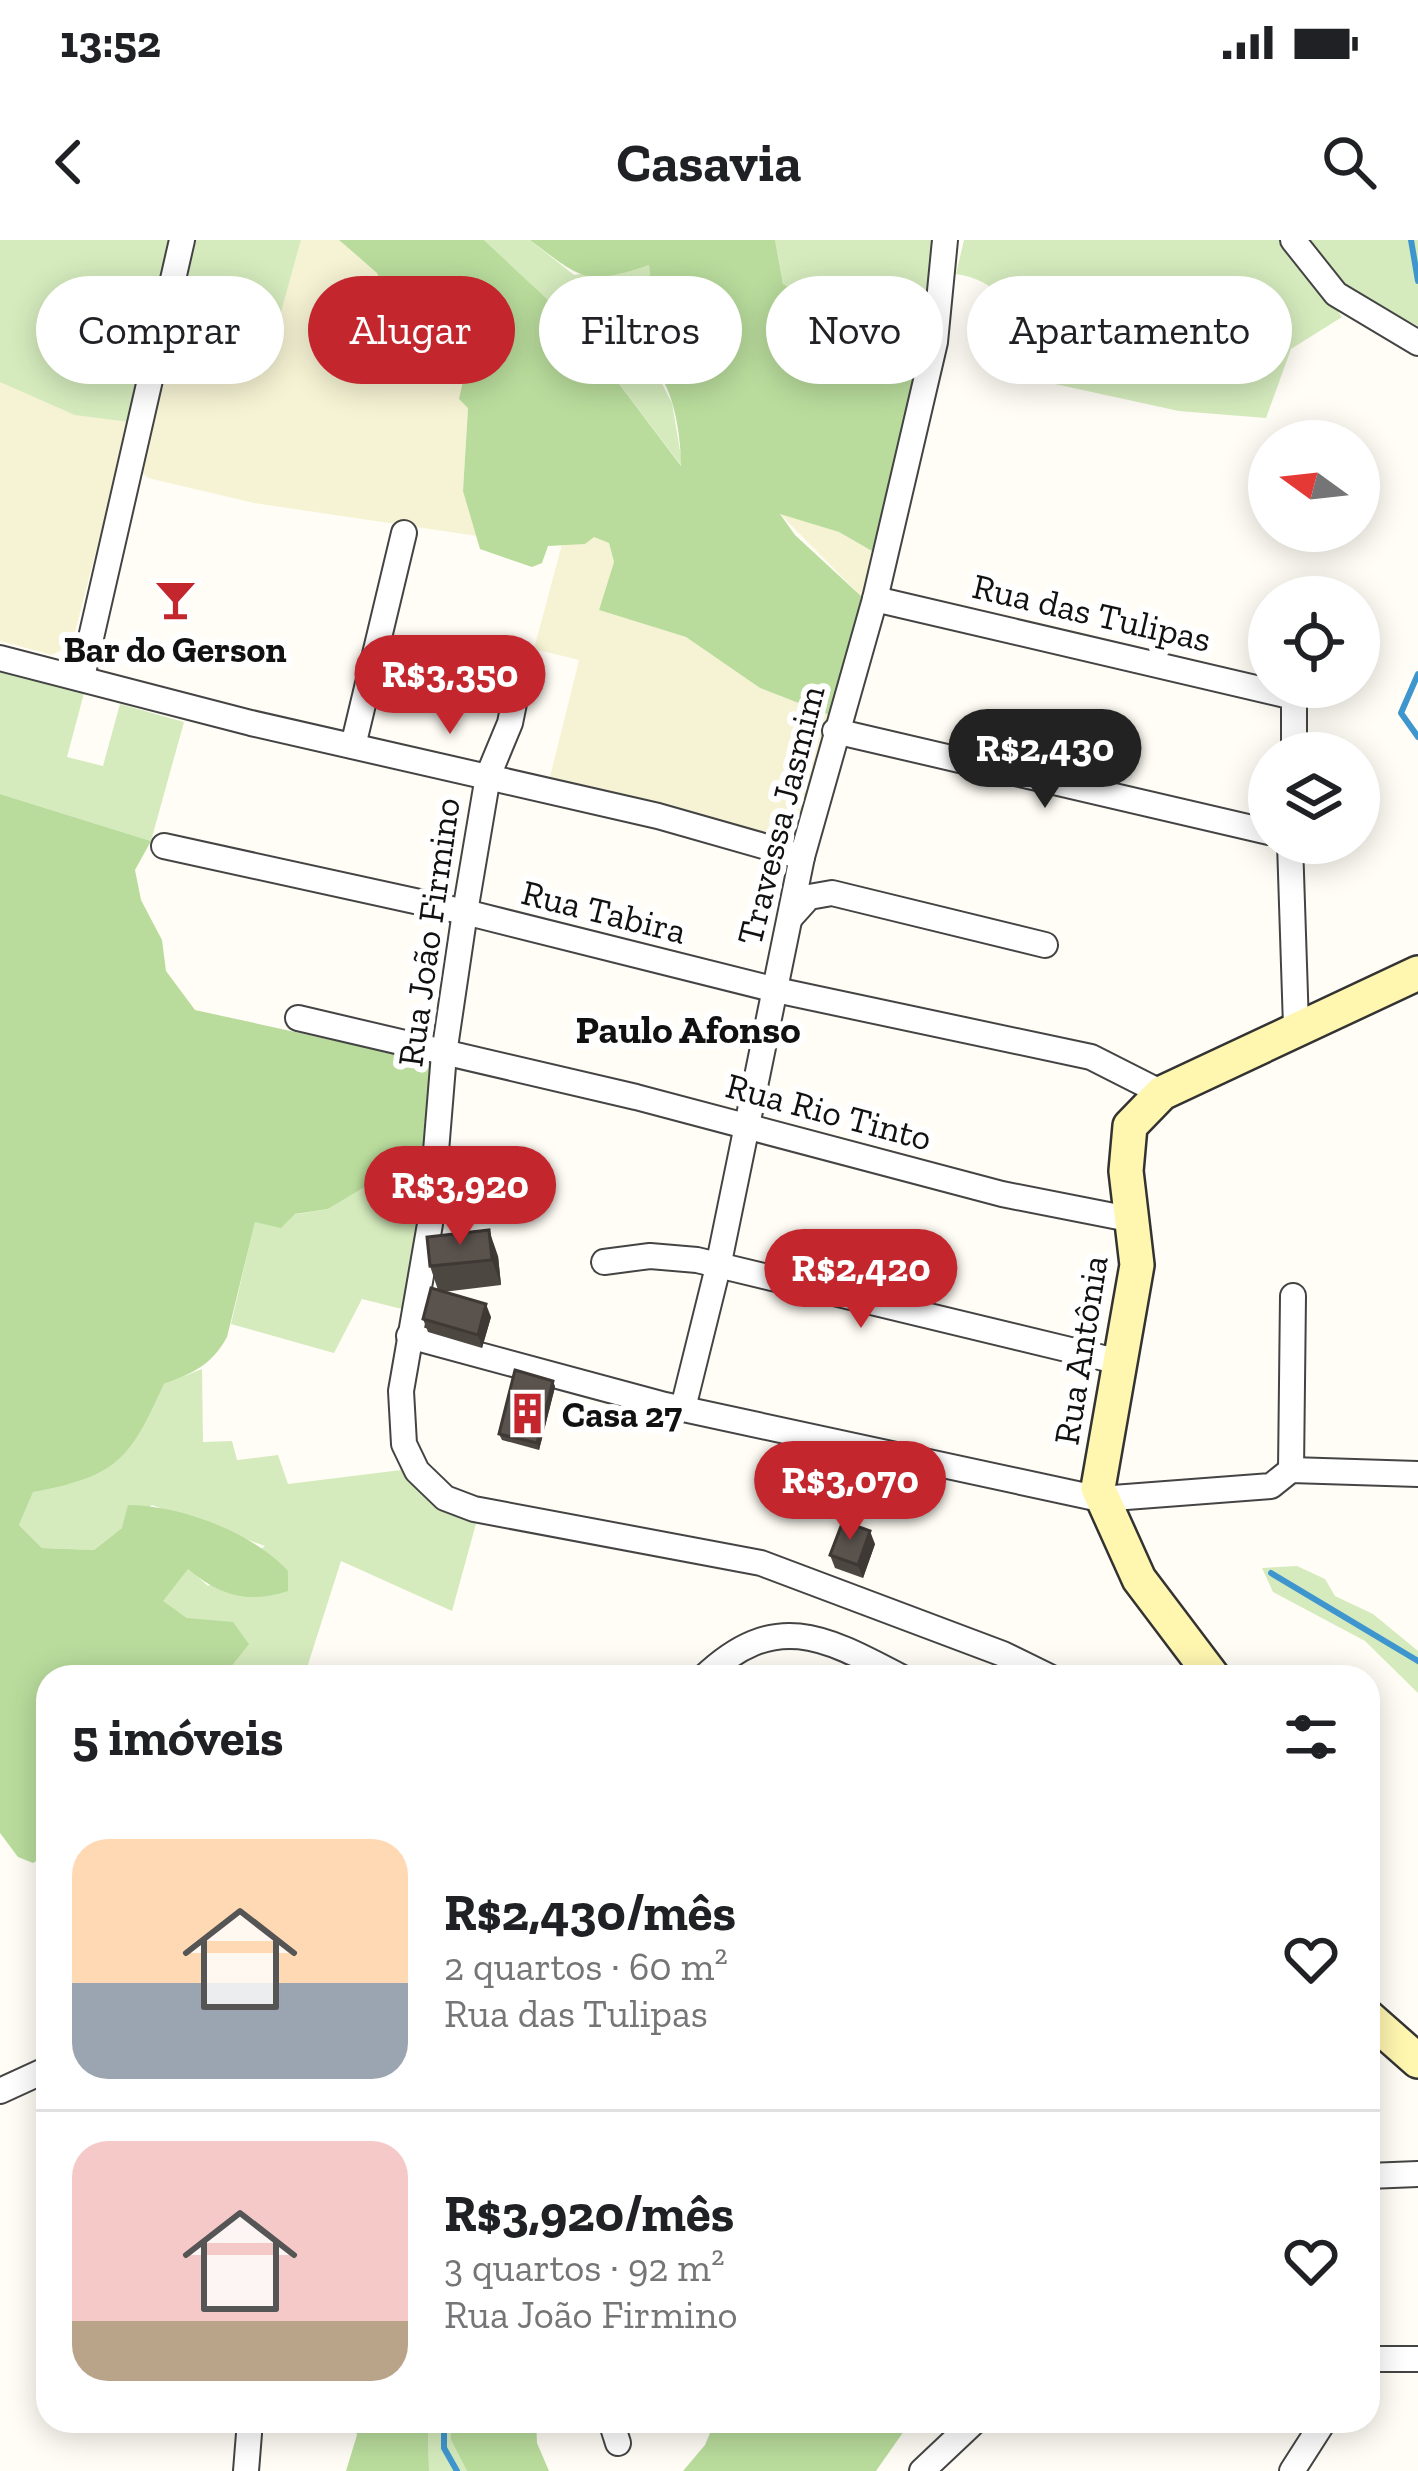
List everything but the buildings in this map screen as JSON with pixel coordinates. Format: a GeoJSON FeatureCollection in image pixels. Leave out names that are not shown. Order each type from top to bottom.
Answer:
{"type":"FeatureCollection","features":[{"type":"Feature","properties":{"kind":"street"},"geometry":{"type":"LineString","coordinates":[[82,677],[182,240]]}},
{"type":"Feature","properties":{"kind":"street","name":"Travessa Jasmim"},"geometry":{"type":"LineString","coordinates":[[683,1408],[718,1267],[802,857],[875,598],[941,313],[945,240]]}},
{"type":"Feature","properties":{"kind":"street"},"geometry":{"type":"LineString","coordinates":[[1293,240],[1336,294],[1418,343]]}},
{"type":"Feature","properties":{"kind":"street"},"geometry":{"type":"LineString","coordinates":[[353,746],[404,532]]}},
{"type":"Feature","properties":{"kind":"street","name":"Rua das Tulipas"},"geometry":{"type":"LineString","coordinates":[[875,598],[1294,697],[1294,732]]}},
{"type":"Feature","properties":{"kind":"street"},"geometry":{"type":"LineString","coordinates":[[0,658],[802,857]]}},
{"type":"Feature","properties":{"kind":"street","name":"Rua João Firmino"},"geometry":{"type":"LineString","coordinates":[[521,669],[510,723],[488,776],[465,912],[444,1054],[430,1225],[409,1336],[400,1421],[404,1444],[430,1488],[489,1513],[761,1563],[1026,1665]]}},
{"type":"Feature","properties":{"kind":"street"},"geometry":{"type":"LineString","coordinates":[[835,731],[1248,827]]}},
{"type":"Feature","properties":{"kind":"street","name":"Rua Tabira"},"geometry":{"type":"LineString","coordinates":[[164,846],[465,912],[776,990],[1090,1057],[1162,1094]]}},
{"type":"Feature","properties":{"kind":"street"},"geometry":{"type":"LineString","coordinates":[[1291,864],[1296,1026]]}},
{"type":"Feature","properties":{"kind":"street"},"geometry":{"type":"LineString","coordinates":[[790,919],[809,897],[832,893],[1045,944]]}},
{"type":"Feature","properties":{"kind":"street","name":"Rua Antônia"},"geometry":{"type":"LineString","coordinates":[[1204,1665],[1139,1580],[1100,1499],[1099,1477],[1137,1265],[1126,1171],[1130,1126],[1162,1094],[1296,1026],[1418,974]]}},
{"type":"Feature","properties":{"kind":"street","name":"Rua Rio Tinto"},"geometry":{"type":"LineString","coordinates":[[298,1018],[1002,1194],[1134,1220]]}},
{"type":"Feature","properties":{"kind":"street"},"geometry":{"type":"LineString","coordinates":[[604,1262],[674,1257],[1120,1362]]}},
{"type":"Feature","properties":{"kind":"street"},"geometry":{"type":"LineString","coordinates":[[1291,1470],[1293,1296]]}},
{"type":"Feature","properties":{"kind":"street"},"geometry":{"type":"LineString","coordinates":[[409,1336],[683,1408],[1100,1499],[1271,1486],[1291,1470],[1418,1474]]}},
{"type":"Feature","properties":{"kind":"street"},"geometry":{"type":"LineString","coordinates":[[718,1665],[739,1646],[779,1634],[856,1654],[878,1665]]}},
{"type":"Feature","properties":{"kind":"street"},"geometry":{"type":"LineString","coordinates":[[1380,2028],[1418,2061]]}},
{"type":"Feature","properties":{"kind":"street"},"geometry":{"type":"LineString","coordinates":[[0,2091],[36,2074]]}},
{"type":"Feature","properties":{"kind":"street"},"geometry":{"type":"LineString","coordinates":[[1380,2176],[1418,2174]]}},
{"type":"Feature","properties":{"kind":"street"},"geometry":{"type":"LineString","coordinates":[[1380,2359],[1418,2359]]}},
{"type":"Feature","properties":{"kind":"street"},"geometry":{"type":"LineString","coordinates":[[245,2471],[249,2433]]}},
{"type":"Feature","properties":{"kind":"street"},"geometry":{"type":"LineString","coordinates":[[922,2471],[962,2433]]}},
{"type":"Feature","properties":{"kind":"street"},"geometry":{"type":"LineString","coordinates":[[1292,2471],[1316,2433]]}},
{"type":"Feature","properties":{"kind":"shaded area"},"geometry":{"type":"Polygon","coordinates":[[[0,240],[36,291],[36,384],[102,384],[129,423],[72,644],[52,655],[0,641],[0,240]]]}},
{"type":"Feature","properties":{"kind":"shaded area"},"geometry":{"type":"Polygon","coordinates":[[[301,240],[339,240],[377,273],[308,276],[308,384],[464,384],[468,408],[463,490],[477,536],[254,503],[148,478],[140,470],[162,384],[284,384],[284,301],[301,240]]]}},
{"type":"Feature","properties":{"kind":"shaded area"},"geometry":{"type":"Polygon","coordinates":[[[779,513],[839,532],[872,551],[862,597],[779,513]]]}},
{"type":"Feature","properties":{"kind":"shaded area"},"geometry":{"type":"Polygon","coordinates":[[[594,536],[609,543],[614,562],[599,610],[686,637],[760,688],[832,716],[797,843],[549,781],[579,660],[534,649],[562,544],[585,544],[594,536]]]}},
{"type":"Feature","properties":{"kind":"green space"},"geometry":{"type":"Polygon","coordinates":[[[0,240],[174,240],[165,276],[36,276],[36,384],[138,384],[129,422],[75,415],[0,382],[0,240]]]}},
{"type":"Feature","properties":{"kind":"green space"},"geometry":{"type":"Polygon","coordinates":[[[196,240],[301,240],[284,301],[284,276],[188,276],[196,240]]]}},
{"type":"Feature","properties":{"kind":"green space"},"geometry":{"type":"Polygon","coordinates":[[[339,240],[484,240],[539,291],[539,384],[619,384],[681,466],[678,429],[664,384],[742,384],[742,276],[650,276],[649,265],[611,276],[585,275],[530,240],[775,240],[782,276],[766,276],[766,384],[915,384],[872,551],[839,532],[780,514],[795,535],[862,597],[832,716],[760,688],[686,637],[599,610],[614,562],[609,543],[594,537],[585,544],[548,546],[542,563],[532,567],[480,549],[463,491],[468,408],[459,399],[462,384],[515,384],[515,276],[377,273],[339,240]]]}},
{"type":"Feature","properties":{"kind":"green space"},"geometry":{"type":"Polygon","coordinates":[[[484,240],[530,240],[574,275],[649,265],[650,276],[539,276],[539,291],[484,240]]]}},
{"type":"Feature","properties":{"kind":"green space"},"geometry":{"type":"Polygon","coordinates":[[[775,240],[933,240],[933,276],[782,276],[775,240]]]}},
{"type":"Feature","properties":{"kind":"green space"},"geometry":{"type":"Polygon","coordinates":[[[964,240],[1286,240],[1342,317],[1292,348],[1292,276],[956,274],[964,240]]]}},
{"type":"Feature","properties":{"kind":"green space"},"geometry":{"type":"Polygon","coordinates":[[[1306,240],[1418,240],[1418,326],[1347,289],[1306,240]]]}},
{"type":"Feature","properties":{"kind":"green space"},"geometry":{"type":"Polygon","coordinates":[[[619,384],[662,384],[672,403],[683,468],[619,384]]]}},
{"type":"Feature","properties":{"kind":"green space"},"geometry":{"type":"Polygon","coordinates":[[[1055,384],[1278,384],[1266,418],[1179,411],[1055,384]]]}},
{"type":"Feature","properties":{"kind":"green space"},"geometry":{"type":"Polygon","coordinates":[[[0,667],[84,693],[67,757],[103,766],[120,704],[184,722],[151,841],[0,794],[0,667]]]}},
{"type":"Feature","properties":{"kind":"green space"},"geometry":{"type":"Polygon","coordinates":[[[0,794],[151,841],[135,870],[141,900],[162,940],[166,971],[195,1010],[437,1063],[422,1208],[388,1208],[365,1187],[328,1209],[295,1214],[281,1228],[255,1222],[227,1337],[215,1355],[193,1372],[164,1384],[130,1447],[103,1471],[33,1492],[19,1525],[42,1548],[94,1550],[122,1528],[128,1505],[148,1506],[193,1516],[256,1545],[288,1571],[288,1591],[260,1597],[235,1595],[188,1569],[163,1601],[187,1618],[233,1622],[249,1644],[232,1665],[36,1665],[36,1861],[18,1857],[0,1833],[0,794]]]}},
{"type":"Feature","properties":{"kind":"green space"},"geometry":{"type":"Polygon","coordinates":[[[365,1187],[422,1208],[406,1310],[362,1299],[334,1353],[231,1324],[255,1221],[328,1209],[365,1187]]]}},
{"type":"Feature","properties":{"kind":"green space"},"geometry":{"type":"Polygon","coordinates":[[[202,1369],[203,1442],[232,1441],[237,1460],[278,1455],[288,1484],[401,1470],[426,1499],[477,1520],[452,1611],[341,1561],[308,1665],[232,1665],[248,1644],[187,1618],[162,1601],[188,1568],[208,1586],[265,1546],[152,1505],[94,1550],[42,1548],[19,1525],[33,1491],[81,1478],[115,1458],[141,1428],[164,1384],[202,1369]]]}},
{"type":"Feature","properties":{"kind":"green space"},"geometry":{"type":"Polygon","coordinates":[[[1297,1566],[1325,1579],[1335,1596],[1373,1614],[1418,1651],[1418,1693],[1365,1641],[1273,1592],[1262,1568],[1297,1566]]]}},
{"type":"Feature","properties":{"kind":"green space"},"geometry":{"type":"Polygon","coordinates":[[[428,2433],[451,2433],[467,2471],[429,2471],[428,2433]]]}},
{"type":"Feature","properties":{"kind":"green space"},"geometry":{"type":"Polygon","coordinates":[[[428,2433],[429,2471],[346,2471],[357,2435],[428,2433]]]}},
{"type":"Feature","properties":{"kind":"green space"},"geometry":{"type":"Polygon","coordinates":[[[451,2433],[537,2433],[549,2471],[467,2471],[451,2433]]]}},
{"type":"Feature","properties":{"kind":"green space"},"geometry":{"type":"Polygon","coordinates":[[[710,2433],[903,2433],[876,2471],[683,2471],[710,2433]]]}},
{"type":"Feature","properties":{"kind":"waterway"},"geometry":{"type":"LineString","coordinates":[[1411,240],[1418,281]]}},
{"type":"Feature","properties":{"kind":"waterway"},"geometry":{"type":"LineString","coordinates":[[1418,674],[1401,713],[1418,737]]}},
{"type":"Feature","properties":{"kind":"waterway"},"geometry":{"type":"LineString","coordinates":[[1271,1573],[1418,1661]]}},
{"type":"Feature","properties":{"kind":"waterway"},"geometry":{"type":"LineString","coordinates":[[444,2433],[444,2448],[457,2471]]}},
{"type":"Feature","properties":{"kind":"place","name":"Bar do Gerson"},"geometry":{"type":"Point","coordinates":[175,599]}},
{"type":"Feature","properties":{"kind":"place","name":"Casa 27"},"geometry":{"type":"Point","coordinates":[528,1414]}},
{"type":"Feature","properties":{"kind":"district","name":"Paulo Afonso"},"geometry":{"type":"Point","coordinates":[688,1029]}}]}
